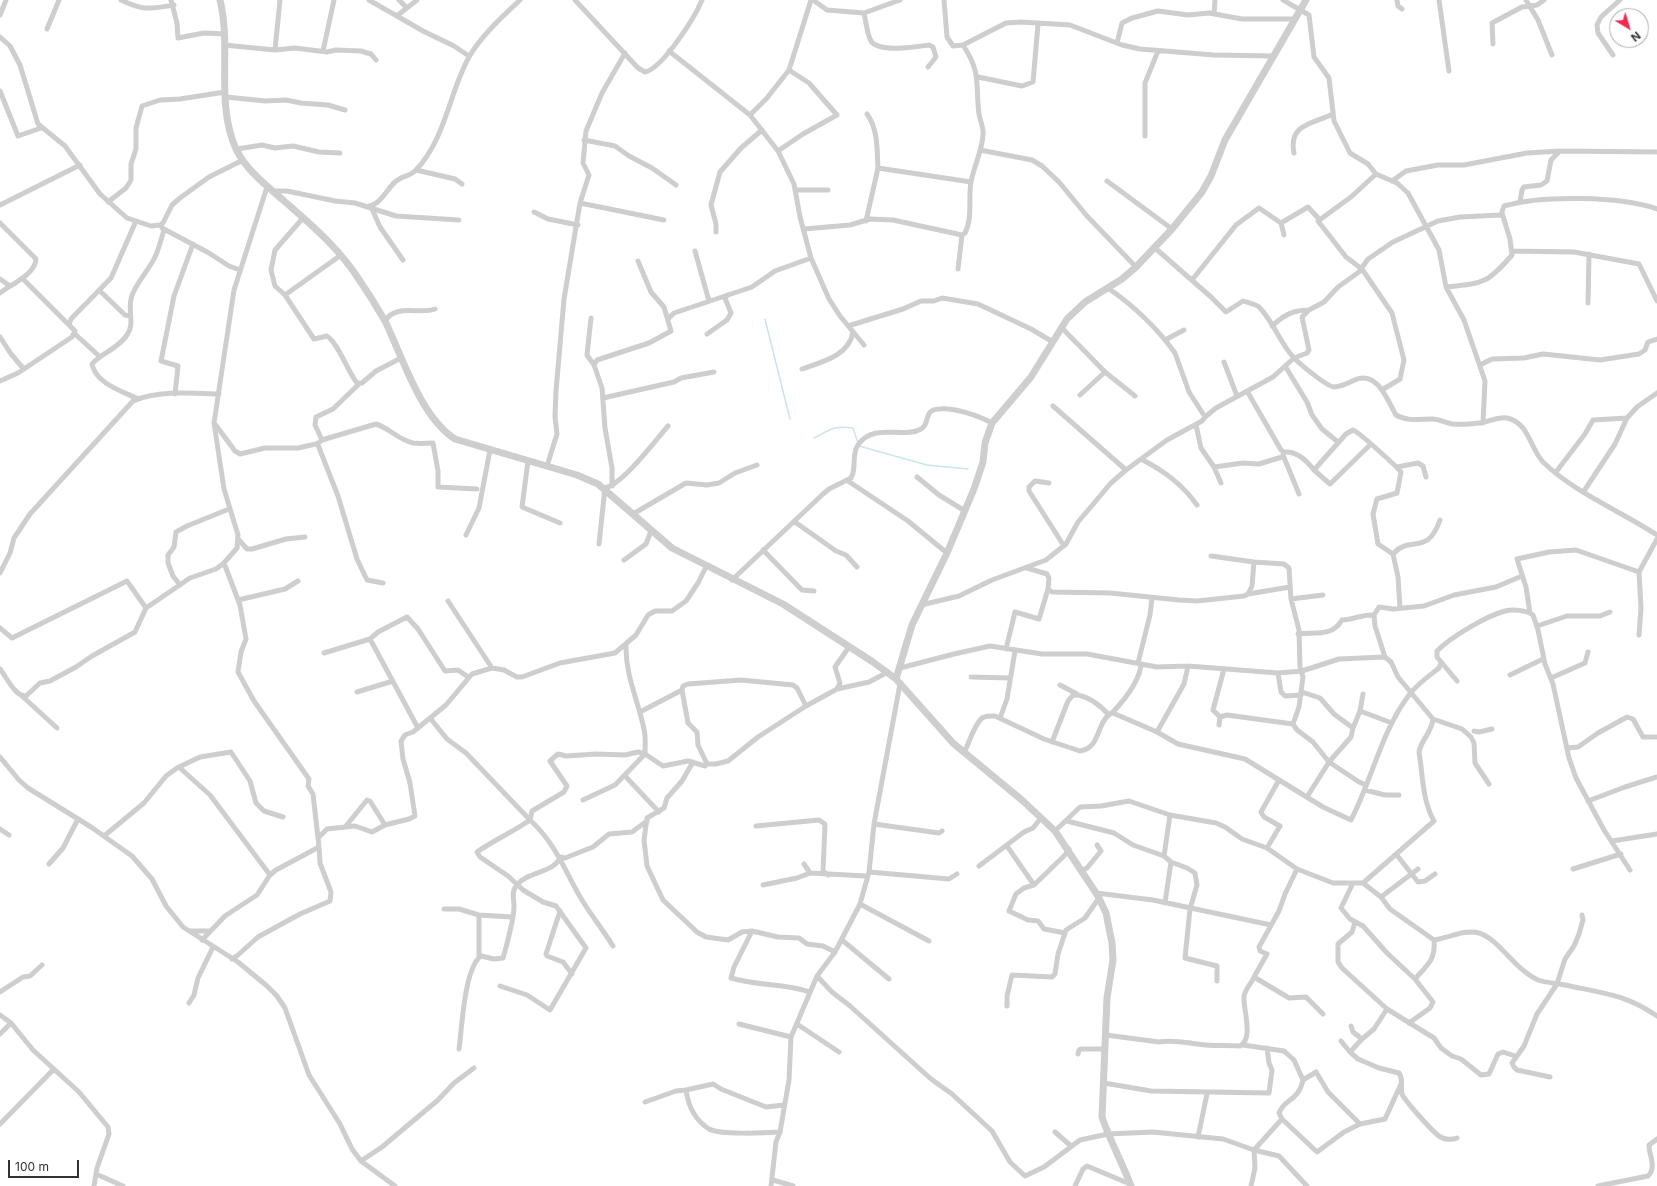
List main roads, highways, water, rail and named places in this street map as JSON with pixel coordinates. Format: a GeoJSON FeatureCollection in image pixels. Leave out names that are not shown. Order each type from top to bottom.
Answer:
{"type":"FeatureCollection","features":[{"type":"Feature","properties":{"kind":"waterway"},"geometry":{"type":"LineString","coordinates":[[765,319],[790,419]]}},
{"type":"Feature","properties":{"kind":"waterway"},"geometry":{"type":"LineString","coordinates":[[814,438],[836,428],[846,427],[853,428],[858,443]]}},
{"type":"Feature","properties":{"kind":"waterway"},"geometry":{"type":"LineString","coordinates":[[859,446],[927,465],[968,469]]}}]}
